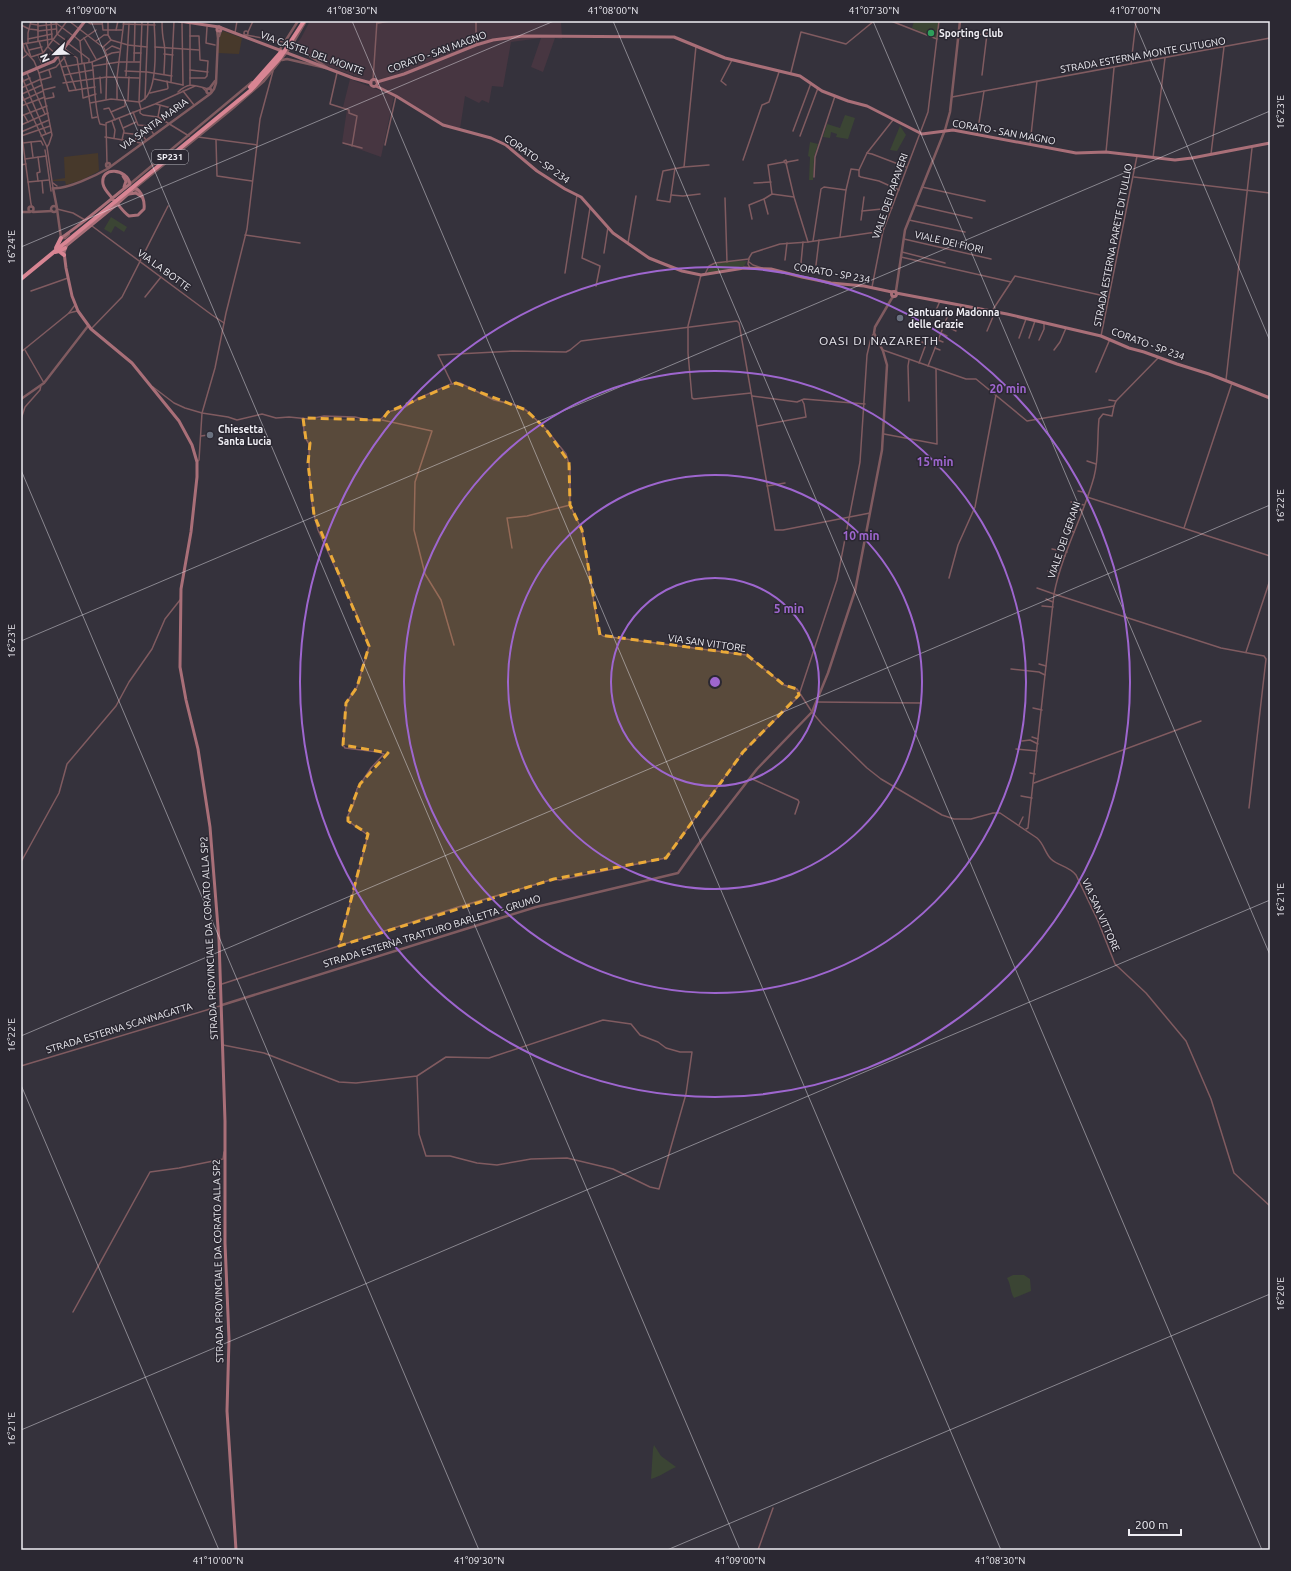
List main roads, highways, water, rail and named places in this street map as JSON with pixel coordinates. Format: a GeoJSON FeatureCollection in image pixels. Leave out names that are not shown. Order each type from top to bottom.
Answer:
{"type":"FeatureCollection","features":[{"type":"Feature","properties":{"kind":"highway","name":"SP231"},"geometry":{"type":"LineString","coordinates":[[21,278],[57,250],[248,89],[281,53],[302,21]]}},
{"type":"Feature","properties":{"kind":"highway","name":"SP231"},"geometry":{"type":"LineString","coordinates":[[21,278],[251,90],[280,58],[302,21]]}},
{"type":"Feature","properties":{"kind":"highway"},"geometry":{"type":"LineString","coordinates":[[57,250],[63,236]]}},
{"type":"Feature","properties":{"kind":"highway"},"geometry":{"type":"LineString","coordinates":[[52,253],[65,248]]}},
{"type":"Feature","properties":{"kind":"highway"},"geometry":{"type":"LineString","coordinates":[[57,250],[64,255]]}},
{"type":"Feature","properties":{"kind":"main road"},"geometry":{"type":"LineString","coordinates":[[21,75],[54,59],[85,21]]}},
{"type":"Feature","properties":{"kind":"main road","name":"VIA CASTEL DEL MONTE"},"geometry":{"type":"LineString","coordinates":[[178,21],[207,25],[225,29],[237,34],[246,34],[258,41],[322,66],[374,81],[372,86],[376,86]]}},
{"type":"Feature","properties":{"kind":"main road","name":"CORATO - SAN MAGNO"},"geometry":{"type":"LineString","coordinates":[[374,81],[404,74],[476,45],[493,40],[522,36],[674,36],[732,60],[800,76],[818,88],[848,101],[867,106],[920,133],[953,130],[1076,153],[1106,152],[1175,160],[1270,143]]}},
{"type":"Feature","properties":{"kind":"main road"},"geometry":{"type":"LineString","coordinates":[[21,75],[54,61],[57,55]]}},
{"type":"Feature","properties":{"kind":"main road"},"geometry":{"type":"LineString","coordinates":[[374,81],[376,86]]}},
{"type":"Feature","properties":{"kind":"main road","name":"CORATO - SP 234"},"geometry":{"type":"LineString","coordinates":[[376,86],[396,96],[443,125],[491,138],[501,143],[537,171],[565,190],[581,197],[608,228],[628,243],[649,258],[664,264],[682,270],[702,274],[750,268],[764,268],[830,283],[872,288],[888,291],[894,294],[994,311],[1101,336],[1129,348],[1226,380],[1270,398]]}},
{"type":"Feature","properties":{"kind":"main road"},"geometry":{"type":"LineString","coordinates":[[63,236],[69,234],[85,220],[124,189],[130,184],[122,174],[117,171],[111,171],[104,177],[103,185],[110,194],[120,207],[129,216],[138,215],[142,212],[144,207],[142,197],[135,188],[128,194],[95,222],[90,225],[65,248]]}},
{"type":"Feature","properties":{"kind":"main road"},"geometry":{"type":"LineString","coordinates":[[124,189],[127,180]]}},
{"type":"Feature","properties":{"kind":"main road"},"geometry":{"type":"LineString","coordinates":[[128,194],[138,192]]}},
{"type":"Feature","properties":{"kind":"main road","name":"STRADA PROVINCIALE DA CORATO ALLA SP2"},"geometry":{"type":"LineString","coordinates":[[65,248],[64,255],[68,278],[78,311],[90,327],[123,354],[152,387],[187,433],[197,462],[198,477],[180,600],[181,678],[198,749],[210,827],[222,984],[225,1243],[229,1339],[227,1411],[236,1550]]}},
{"type":"Feature","properties":{"kind":"place","name":"Sporting Club"},"geometry":{"type":"Point","coordinates":[931,33]}},
{"type":"Feature","properties":{"kind":"place","name":"Santuario Madonna delle Grazie"},"geometry":{"type":"Point","coordinates":[900,318]}},
{"type":"Feature","properties":{"kind":"place","name":"Chiesetta Santa Lucia"},"geometry":{"type":"Point","coordinates":[210,435]}},
{"type":"Feature","properties":{"kind":"district","name":"OASI DI NAZARETH"},"geometry":{"type":"Point","coordinates":[879,340]}}]}
